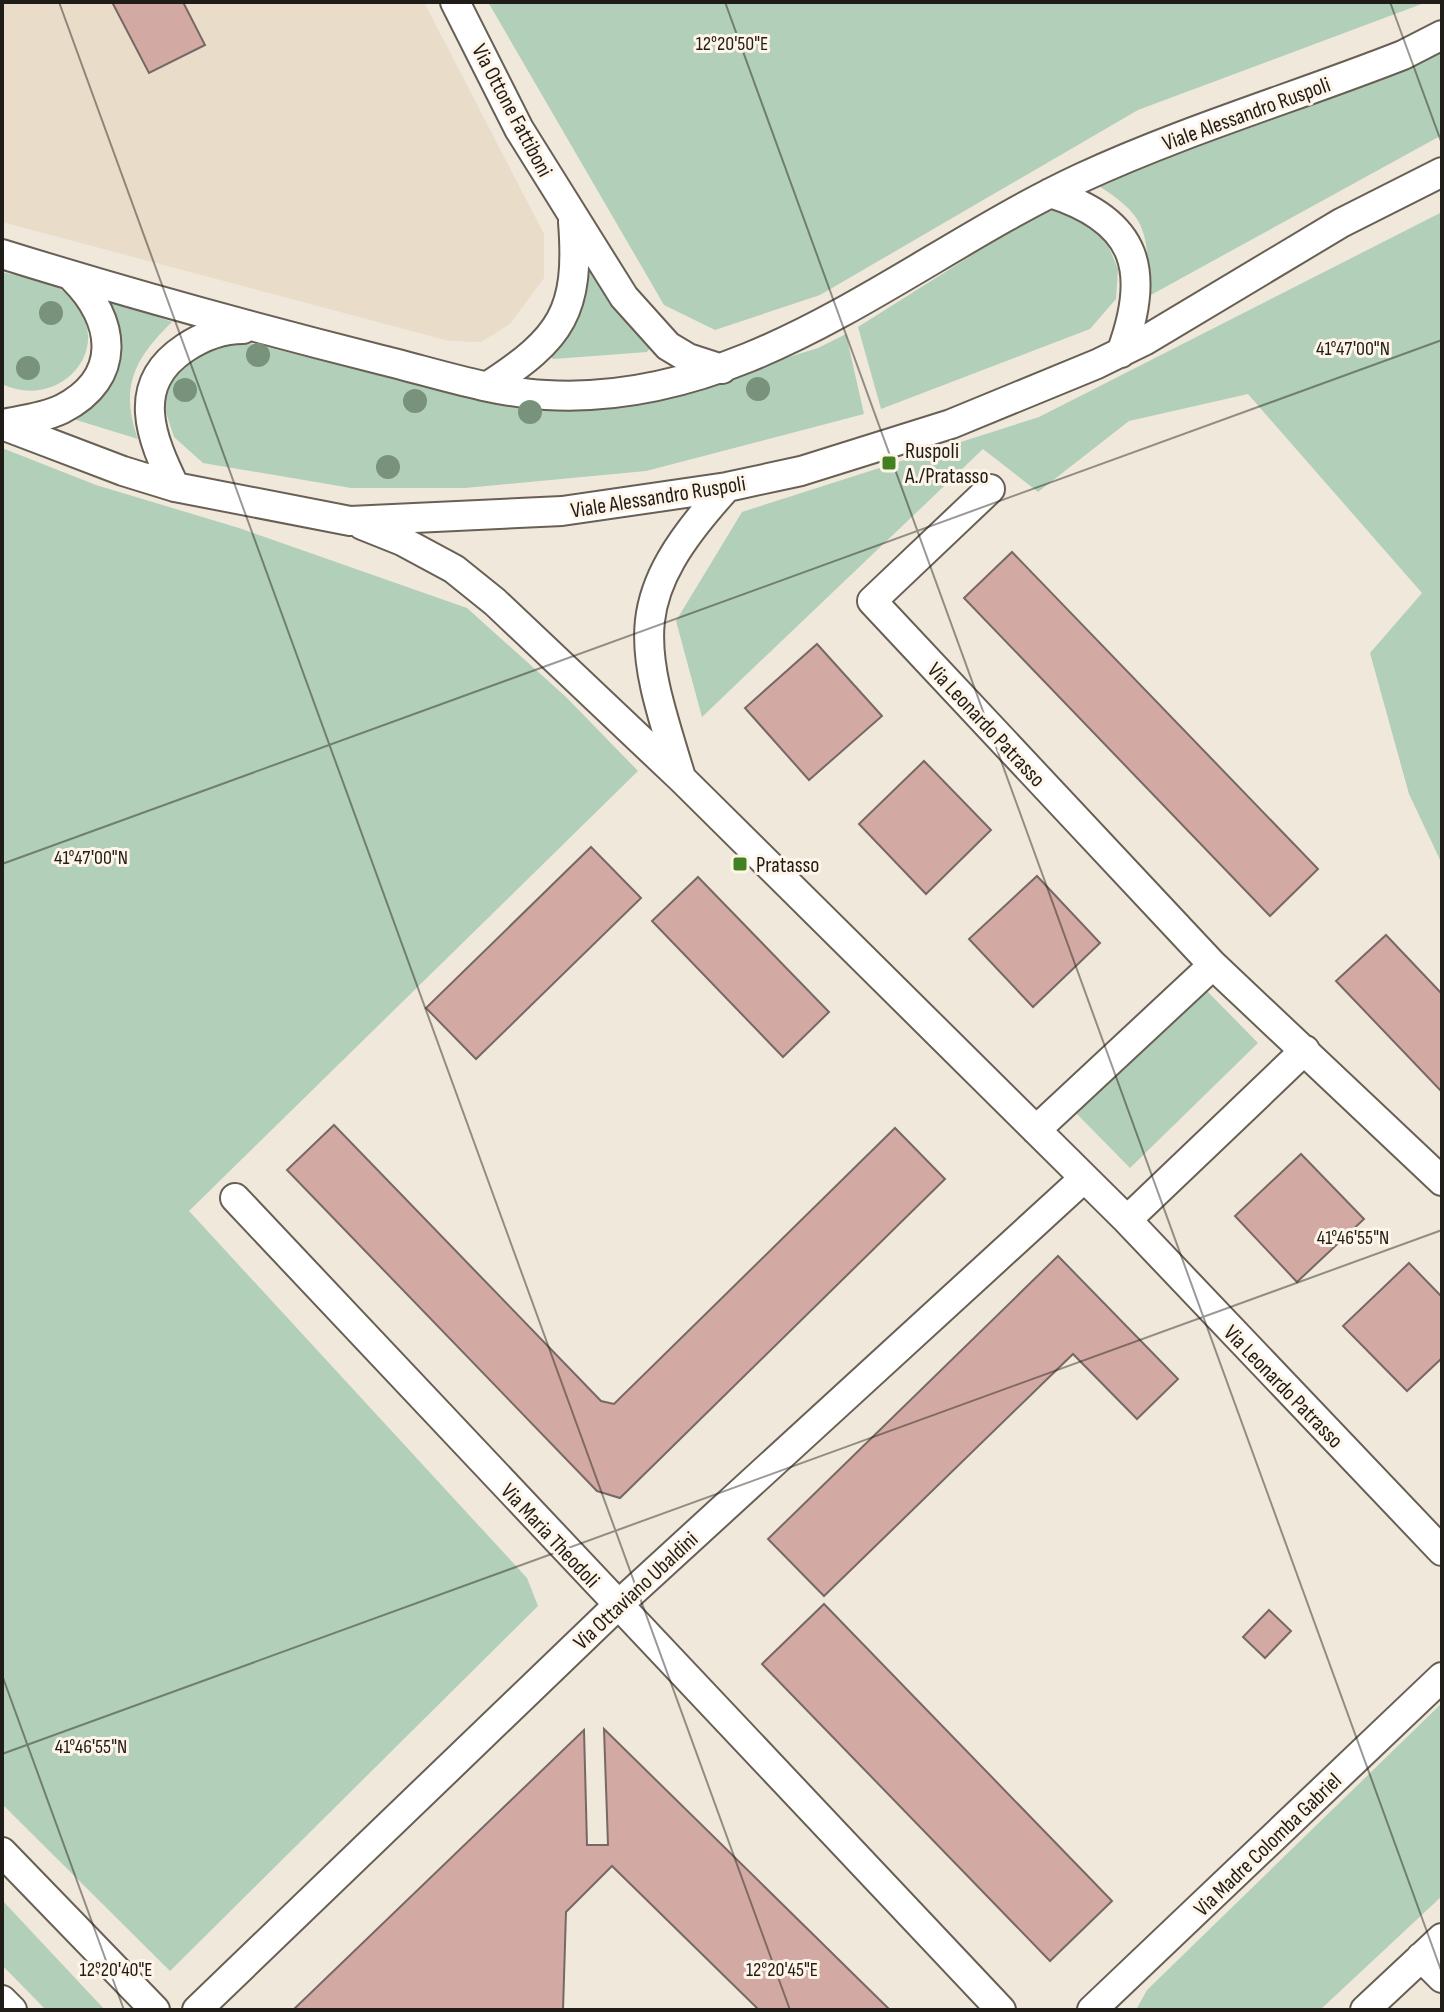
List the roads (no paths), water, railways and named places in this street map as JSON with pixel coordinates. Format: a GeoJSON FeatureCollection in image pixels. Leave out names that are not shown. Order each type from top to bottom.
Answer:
{"type":"FeatureCollection","features":[{"type":"Feature","properties":{"kind":"street","name":"Via Ottone Fattiboni"},"geometry":{"type":"LineString","coordinates":[[455,2],[519,129],[624,297],[659,338],[688,358],[722,369]]}},
{"type":"Feature","properties":{"kind":"street","name":"Viale Alessandro Ruspoli"},"geometry":{"type":"LineString","coordinates":[[2,254],[256,329],[488,386],[546,395],[614,393],[664,386],[722,369],[835,316],[1050,193],[1150,148],[1403,55],[1442,35]]}},
{"type":"Feature","properties":{"kind":"street","name":"Viale Alessandro Ruspoli"},"geometry":{"type":"LineString","coordinates":[[2,424],[123,471],[175,487],[350,521],[508,516],[612,505],[727,487],[828,464],[951,424],[1121,353],[1329,229],[1442,172]]}},
{"type":"Feature","properties":{"kind":"street"},"geometry":{"type":"LineString","coordinates":[[1050,193],[1096,213],[1120,236],[1129,252],[1139,286],[1133,321],[1121,353]]}},
{"type":"Feature","properties":{"kind":"street","name":"Via Ottone Fattiboni"},"geometry":{"type":"LineString","coordinates":[[488,386],[530,358],[561,321],[576,275],[572,217]]}},
{"type":"Feature","properties":{"kind":"street","name":"Viale Alessandro Ruspoli"},"geometry":{"type":"LineString","coordinates":[[2,424],[59,410],[90,389],[102,372],[107,343],[105,324],[94,300],[70,275]]}},
{"type":"Feature","properties":{"kind":"street","name":"Viale Alessandro Ruspoli"},"geometry":{"type":"LineString","coordinates":[[175,487],[151,422],[150,401],[155,379],[172,357],[194,342],[225,330],[256,329]]}},
{"type":"Feature","properties":{"kind":"street","name":"Via Leonardo Patrasso"},"geometry":{"type":"LineString","coordinates":[[682,779],[651,677],[649,619],[659,583],[682,539],[727,487]]}},
{"type":"Feature","properties":{"kind":"street","name":"Via Leonardo Patrasso"},"geometry":{"type":"LineString","coordinates":[[990,489],[872,601],[1213,965],[1442,1181]]}},
{"type":"Feature","properties":{"kind":"street","name":"Via Leonardo Patrasso"},"geometry":{"type":"LineString","coordinates":[[350,521],[402,541],[454,569],[495,602],[682,779],[1036,1130],[1082,1180],[1127,1220],[1442,1551]]}},
{"type":"Feature","properties":{"kind":"street"},"geometry":{"type":"LineString","coordinates":[[1036,1130],[1213,965]]}},
{"type":"Feature","properties":{"kind":"street"},"geometry":{"type":"LineString","coordinates":[[1127,1220],[1305,1050]]}},
{"type":"Feature","properties":{"kind":"street","name":"Via Ottaviano Ubaldini"},"geometry":{"type":"LineString","coordinates":[[197,2010],[617,1606],[1082,1180]]}},
{"type":"Feature","properties":{"kind":"street","name":"Via Maria Theodoli"},"geometry":{"type":"LineString","coordinates":[[235,1198],[1001,2010]]}},
{"type":"Feature","properties":{"kind":"street","name":"Via Madre Colomba Gabriel"},"geometry":{"type":"LineString","coordinates":[[1092,2010],[1442,1677]]}},
{"type":"Feature","properties":{"kind":"street"},"geometry":{"type":"LineString","coordinates":[[2,1852],[155,2010]]}},
{"type":"Feature","properties":{"kind":"street"},"geometry":{"type":"LineString","coordinates":[[1365,2010],[1442,1938]]}},
{"type":"Feature","properties":{"kind":"street"},"geometry":{"type":"LineString","coordinates":[[1421,1957],[1442,1978]]}},
{"type":"Feature","properties":{"kind":"street"},"geometry":{"type":"LineString","coordinates":[[2,2000],[12,2010]]}},
{"type":"Feature","properties":{"kind":"place","name":"Ruspoli A./Pratasso"},"geometry":{"type":"Point","coordinates":[889,463]}},
{"type":"Feature","properties":{"kind":"place","name":"Pratasso"},"geometry":{"type":"Point","coordinates":[740,864]}}]}
